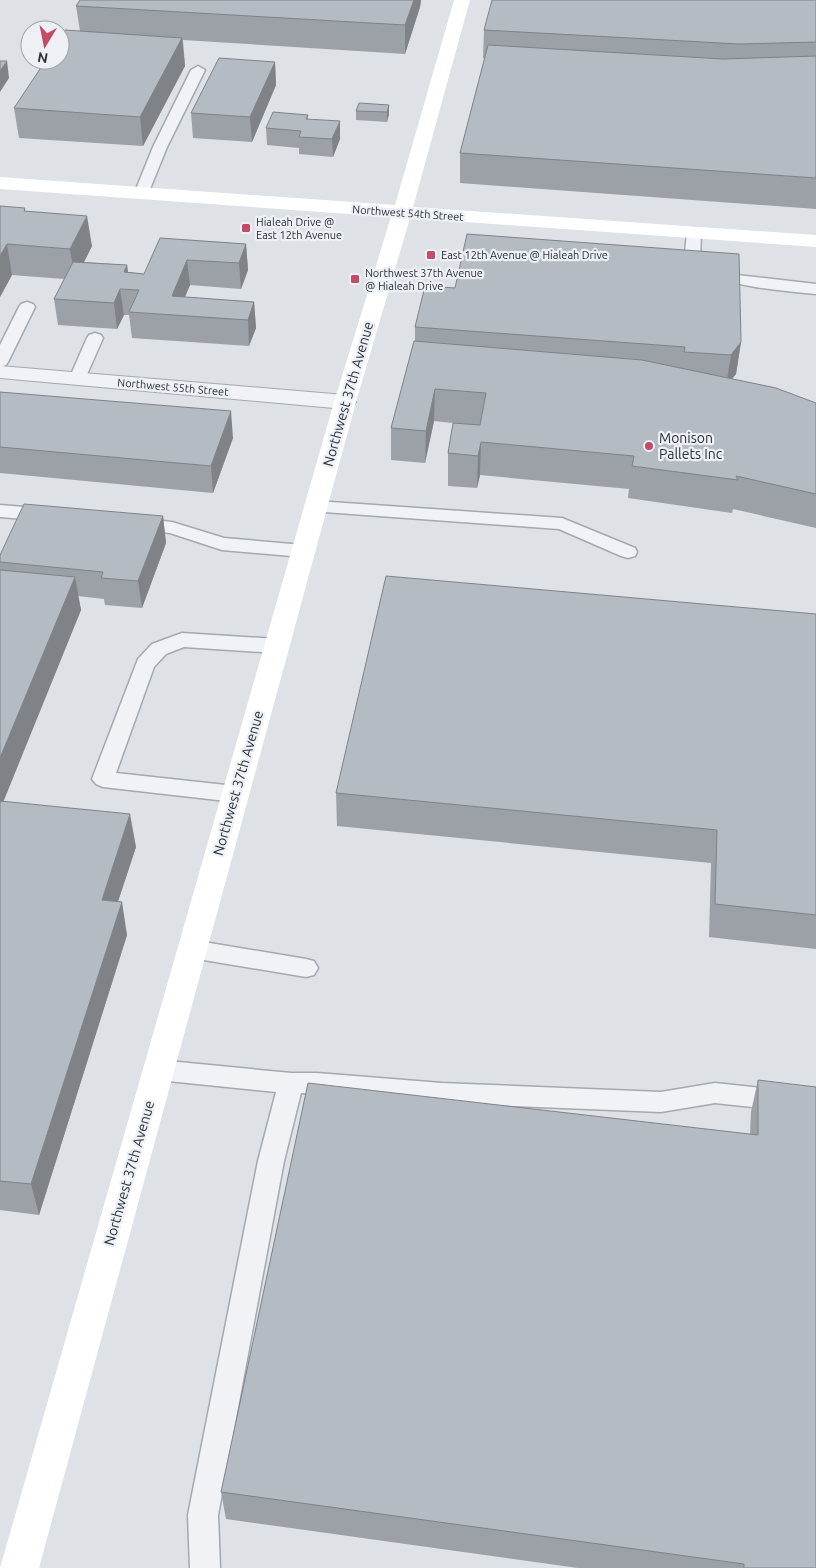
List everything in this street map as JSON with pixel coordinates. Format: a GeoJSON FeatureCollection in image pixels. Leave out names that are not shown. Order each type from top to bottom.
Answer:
{"type":"FeatureCollection","features":[{"type":"Feature","properties":{"kind":"street","name":"Northwest 37th Avenue"},"geometry":{"type":"LineString","coordinates":[[18,1568],[345,402],[402,213],[462,0]]}},
{"type":"Feature","properties":{"kind":"street","name":"Northwest 54th Street"},"geometry":{"type":"LineString","coordinates":[[0,183],[816,241]]}},
{"type":"Feature","properties":{"kind":"street","name":"Northwest 55th Street"},"geometry":{"type":"LineString","coordinates":[[0,372],[345,402]]}},
{"type":"Feature","properties":{"kind":"lane"},"geometry":{"type":"LineString","coordinates":[[141,194],[160,147],[198,70]]}},
{"type":"Feature","properties":{"kind":"lane"},"geometry":{"type":"LineString","coordinates":[[694,232],[692,264],[700,269],[736,279],[816,288]]}},
{"type":"Feature","properties":{"kind":"lane"},"geometry":{"type":"LineString","coordinates":[[0,362],[27,307]]}},
{"type":"Feature","properties":{"kind":"lane"},"geometry":{"type":"LineString","coordinates":[[77,379],[95,338]]}},
{"type":"Feature","properties":{"kind":"lane"},"geometry":{"type":"LineString","coordinates":[[316,507],[562,524],[628,552]]}},
{"type":"Feature","properties":{"kind":"lane"},"geometry":{"type":"LineString","coordinates":[[0,511],[69,516]]}},
{"type":"Feature","properties":{"kind":"lane"},"geometry":{"type":"LineString","coordinates":[[117,521],[172,528],[222,544],[303,551]]}},
{"type":"Feature","properties":{"kind":"lane"},"geometry":{"type":"LineString","coordinates":[[236,794],[103,779],[145,664],[159,648],[182,640],[277,646]]}},
{"type":"Feature","properties":{"kind":"lane"},"geometry":{"type":"LineString","coordinates":[[192,950],[306,968]]}},
{"type":"Feature","properties":{"kind":"lane"},"geometry":{"type":"LineString","coordinates":[[158,1070],[290,1083],[317,1083],[442,1093],[661,1102],[715,1093],[816,1104]]}},
{"type":"Feature","properties":{"kind":"lane"},"geometry":{"type":"LineString","coordinates":[[205,1568],[202,1515],[271,1161],[290,1083]]}},
{"type":"Feature","properties":{"kind":"building"},"geometry":{"type":"Polygon","coordinates":[[[80,0],[414,0],[405,25],[76,6],[80,0]]]}},
{"type":"Feature","properties":{"kind":"building"},"geometry":{"type":"Polygon","coordinates":[[[492,0],[816,0],[816,42],[739,44],[484,30],[492,0]]]}},
{"type":"Feature","properties":{"kind":"building"},"geometry":{"type":"Polygon","coordinates":[[[70,30],[182,38],[140,117],[14,108],[39,70],[70,70],[70,30]]]}},
{"type":"Feature","properties":{"kind":"building"},"geometry":{"type":"Polygon","coordinates":[[[488,45],[723,59],[816,56],[816,178],[460,153],[488,45]]]}},
{"type":"Feature","properties":{"kind":"building"},"geometry":{"type":"Polygon","coordinates":[[[219,58],[275,62],[250,117],[191,113],[219,58]]]}},
{"type":"Feature","properties":{"kind":"building"},"geometry":{"type":"Polygon","coordinates":[[[0,61],[7,61],[0,71],[0,61]]]}},
{"type":"Feature","properties":{"kind":"building"},"geometry":{"type":"Polygon","coordinates":[[[359,103],[389,105],[387,112],[356,111],[359,103]]]}},
{"type":"Feature","properties":{"kind":"building"},"geometry":{"type":"Polygon","coordinates":[[[273,112],[308,115],[306,119],[340,121],[332,139],[299,137],[301,131],[266,128],[273,112]]]}},
{"type":"Feature","properties":{"kind":"building"},"geometry":{"type":"Polygon","coordinates":[[[0,206],[25,208],[24,211],[87,216],[70,249],[7,244],[0,256],[0,206]]]}},
{"type":"Feature","properties":{"kind":"building"},"geometry":{"type":"Polygon","coordinates":[[[467,234],[739,254],[741,342],[731,355],[684,352],[685,347],[415,327],[425,286],[455,288],[467,234]]]}},
{"type":"Feature","properties":{"kind":"building"},"geometry":{"type":"Polygon","coordinates":[[[160,238],[246,244],[239,263],[187,260],[172,296],[254,302],[248,320],[129,312],[139,290],[120,289],[114,303],[54,299],[73,262],[127,265],[124,272],[144,274],[160,238]]]}},
{"type":"Feature","properties":{"kind":"building","name":"Monison Pallets Inc"},"geometry":{"type":"Polygon","coordinates":[[[414,341],[642,360],[776,388],[816,403],[816,494],[736,476],[738,480],[632,466],[634,456],[481,442],[478,456],[448,453],[453,423],[480,425],[486,393],[435,389],[426,431],[391,428],[414,341]]]}},
{"type":"Feature","properties":{"kind":"building"},"geometry":{"type":"Polygon","coordinates":[[[0,392],[231,411],[211,466],[0,447],[0,392]]]}},
{"type":"Feature","properties":{"kind":"building"},"geometry":{"type":"Polygon","coordinates":[[[24,504],[163,516],[138,581],[101,578],[103,572],[0,562],[0,555],[24,504]]]}},
{"type":"Feature","properties":{"kind":"building"},"geometry":{"type":"Polygon","coordinates":[[[0,570],[75,577],[0,758],[0,570]]]}},
{"type":"Feature","properties":{"kind":"building"},"geometry":{"type":"Polygon","coordinates":[[[386,576],[816,614],[816,915],[715,904],[717,830],[336,793],[386,576]]]}},
{"type":"Feature","properties":{"kind":"building"},"geometry":{"type":"Polygon","coordinates":[[[0,801],[130,814],[102,900],[122,902],[31,1184],[0,1181],[0,801]]]}},
{"type":"Feature","properties":{"kind":"building"},"geometry":{"type":"Polygon","coordinates":[[[758,1080],[816,1087],[816,1568],[744,1568],[744,1564],[221,1492],[308,1083],[758,1135],[758,1080]]]}},
{"type":"Feature","properties":{"kind":"place","name":"Hialeah Drive @ East 12th Avenue"},"geometry":{"type":"Point","coordinates":[246,228]}},
{"type":"Feature","properties":{"kind":"place","name":"East 12th Avenue @ Hialeah Drive"},"geometry":{"type":"Point","coordinates":[431,255]}},
{"type":"Feature","properties":{"kind":"place","name":"Northwest 37th Avenue @ Hialeah Drive"},"geometry":{"type":"Point","coordinates":[355,279]}},
{"type":"Feature","properties":{"kind":"place","name":"Monison Pallets Inc"},"geometry":{"type":"Point","coordinates":[649,446]}}]}
